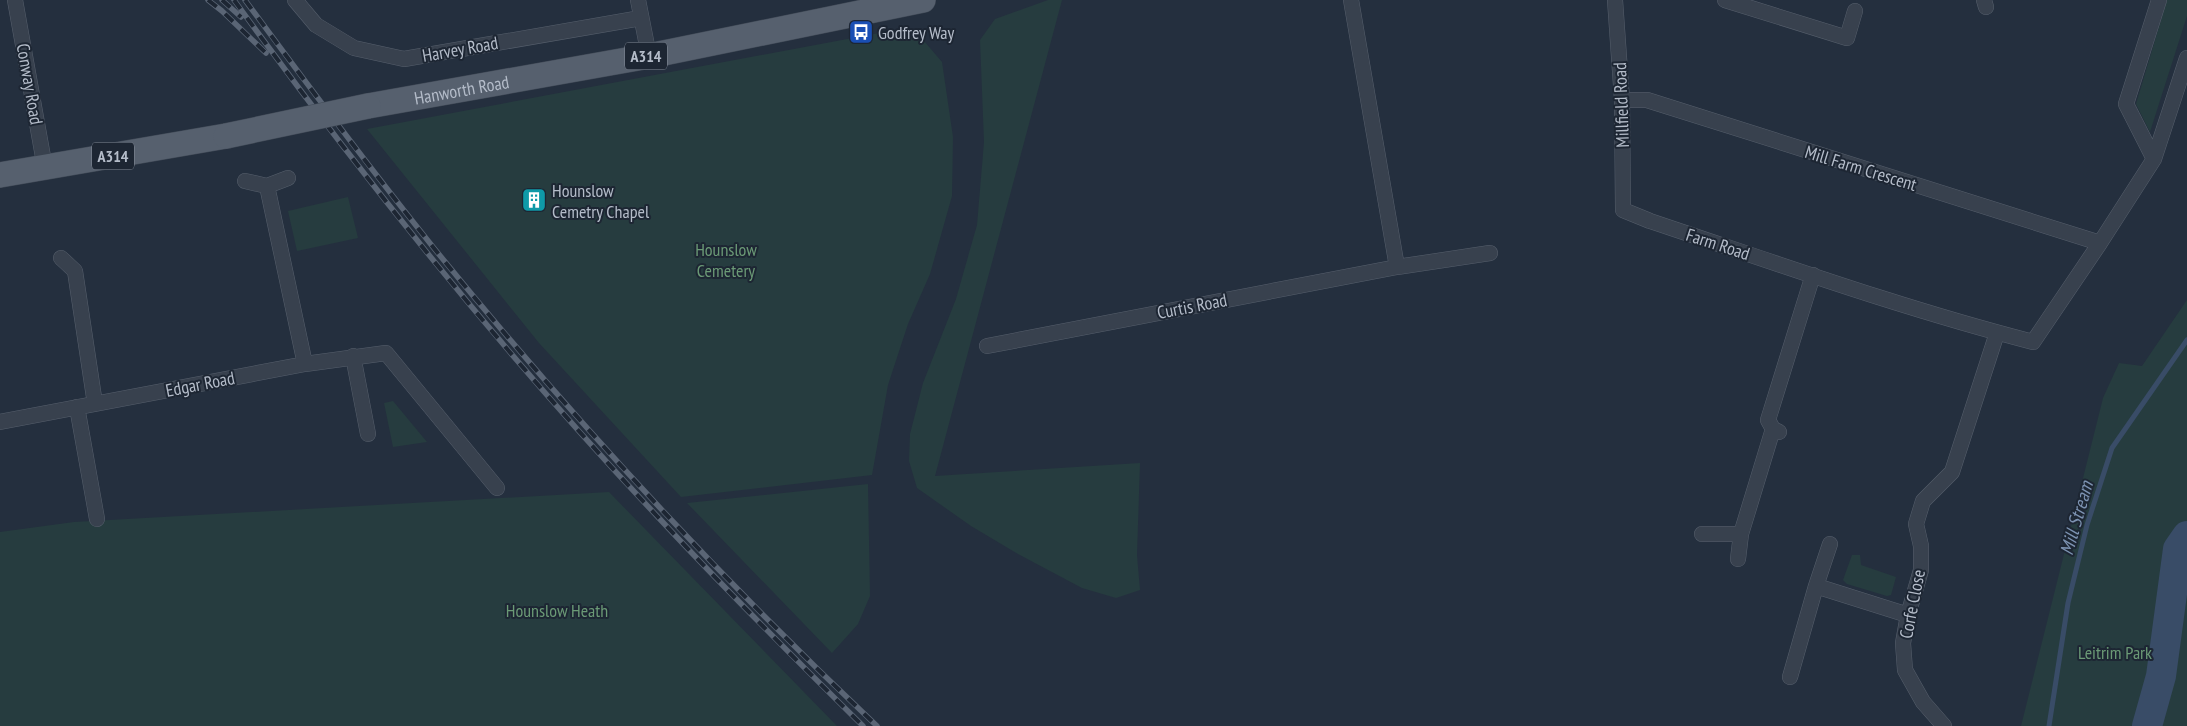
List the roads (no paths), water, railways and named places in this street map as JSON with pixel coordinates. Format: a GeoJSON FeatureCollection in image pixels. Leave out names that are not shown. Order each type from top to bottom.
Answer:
{"type":"FeatureCollection","features":[{"type":"Feature","properties":{"kind":"main road","name":"Hanworth Road"},"geometry":{"type":"LineString","coordinates":[[0,175],[226,136],[368,106],[649,56],[923,0]]}},
{"type":"Feature","properties":{"kind":"street","name":"Conway Road"},"geometry":{"type":"LineString","coordinates":[[15,0],[45,168]]}},
{"type":"Feature","properties":{"kind":"street","name":"Harvey Road"},"geometry":{"type":"LineString","coordinates":[[295,0],[316,25],[354,48],[404,59],[641,18]]}},
{"type":"Feature","properties":{"kind":"street"},"geometry":{"type":"LineString","coordinates":[[638,0],[649,56]]}},
{"type":"Feature","properties":{"kind":"street"},"geometry":{"type":"LineString","coordinates":[[1351,0],[1397,267]]}},
{"type":"Feature","properties":{"kind":"street","name":"Millfield Road"},"geometry":{"type":"LineString","coordinates":[[1615,0],[1622,100],[1623,210]]}},
{"type":"Feature","properties":{"kind":"street"},"geometry":{"type":"LineString","coordinates":[[1725,0],[1847,38],[1854,11]]}},
{"type":"Feature","properties":{"kind":"street"},"geometry":{"type":"LineString","coordinates":[[2154,159],[2126,104],[2159,0]]}},
{"type":"Feature","properties":{"kind":"street"},"geometry":{"type":"LineString","coordinates":[[2100,243],[2154,159],[2187,58]]}},
{"type":"Feature","properties":{"kind":"street","name":"Mill Farm Crescent"},"geometry":{"type":"LineString","coordinates":[[1622,100],[1647,100],[2100,243]]}},
{"type":"Feature","properties":{"kind":"street"},"geometry":{"type":"LineString","coordinates":[[245,181],[267,186],[288,178]]}},
{"type":"Feature","properties":{"kind":"street"},"geometry":{"type":"LineString","coordinates":[[267,186],[305,364]]}},
{"type":"Feature","properties":{"kind":"street","name":"Farm Road"},"geometry":{"type":"LineString","coordinates":[[1623,210],[1650,221],[1813,275],[1997,333],[2033,342],[2100,243]]}},
{"type":"Feature","properties":{"kind":"street","name":"Curtis Road"},"geometry":{"type":"LineString","coordinates":[[987,346],[1397,267],[1490,252]]}},
{"type":"Feature","properties":{"kind":"street"},"geometry":{"type":"LineString","coordinates":[[61,258],[75,272],[95,404]]}},
{"type":"Feature","properties":{"kind":"street"},"geometry":{"type":"LineString","coordinates":[[1738,559],[1742,534],[1776,430],[1768,420],[1813,275]]}},
{"type":"Feature","properties":{"kind":"street","name":"Corfe Close"},"geometry":{"type":"LineString","coordinates":[[1944,726],[1923,702],[1906,670],[1903,644],[1908,616],[1921,570],[1921,546],[1916,524],[1923,501],[1952,472],[1997,333]]}},
{"type":"Feature","properties":{"kind":"street","name":"Edgar Road"},"geometry":{"type":"LineString","coordinates":[[0,422],[305,364],[386,352],[497,488]]}},
{"type":"Feature","properties":{"kind":"street"},"geometry":{"type":"LineString","coordinates":[[353,356],[368,434]]}},
{"type":"Feature","properties":{"kind":"street"},"geometry":{"type":"LineString","coordinates":[[76,407],[97,520]]}},
{"type":"Feature","properties":{"kind":"street"},"geometry":{"type":"LineString","coordinates":[[1702,534],[1742,534]]}},
{"type":"Feature","properties":{"kind":"street"},"geometry":{"type":"LineString","coordinates":[[1790,676],[1830,544]]}},
{"type":"Feature","properties":{"kind":"street"},"geometry":{"type":"LineString","coordinates":[[1816,586],[1908,616]]}},
{"type":"Feature","properties":{"kind":"waterway","name":"Mill Stream"},"geometry":{"type":"LineString","coordinates":[[2049,726],[2068,603],[2087,525],[2112,448],[2187,340]]}},
{"type":"Feature","properties":{"kind":"waterway"},"geometry":{"type":"LineString","coordinates":[[2147,726],[2161,676],[2178,549],[2187,536]]}},
{"type":"Feature","properties":{"kind":"railway"},"geometry":{"type":"LineString","coordinates":[[208,0],[266,53]]}},
{"type":"Feature","properties":{"kind":"railway"},"geometry":{"type":"LineString","coordinates":[[222,0],[241,17]]}},
{"type":"Feature","properties":{"kind":"railway"},"geometry":{"type":"LineString","coordinates":[[234,0],[333,134],[490,329],[600,455],[657,516],[863,726]]}},
{"type":"Feature","properties":{"kind":"railway"},"geometry":{"type":"LineString","coordinates":[[245,0],[409,217],[538,372],[592,434],[703,554],[818,670],[877,726]]}},
{"type":"Feature","properties":{"kind":"place","name":"Godfrey Way"},"geometry":{"type":"Point","coordinates":[861,32]}},
{"type":"Feature","properties":{"kind":"place","name":"Hounslow Cemetry Chapel"},"geometry":{"type":"Point","coordinates":[534,200]}},
{"type":"Feature","properties":{"kind":"park label","name":"Hounslow Cemetery"},"geometry":{"type":"Point","coordinates":[726,259]}},
{"type":"Feature","properties":{"kind":"park label","name":"Hounslow Heath"},"geometry":{"type":"Point","coordinates":[557,610]}},
{"type":"Feature","properties":{"kind":"park label","name":"Leitrim Park"},"geometry":{"type":"Point","coordinates":[2115,652]}}]}
